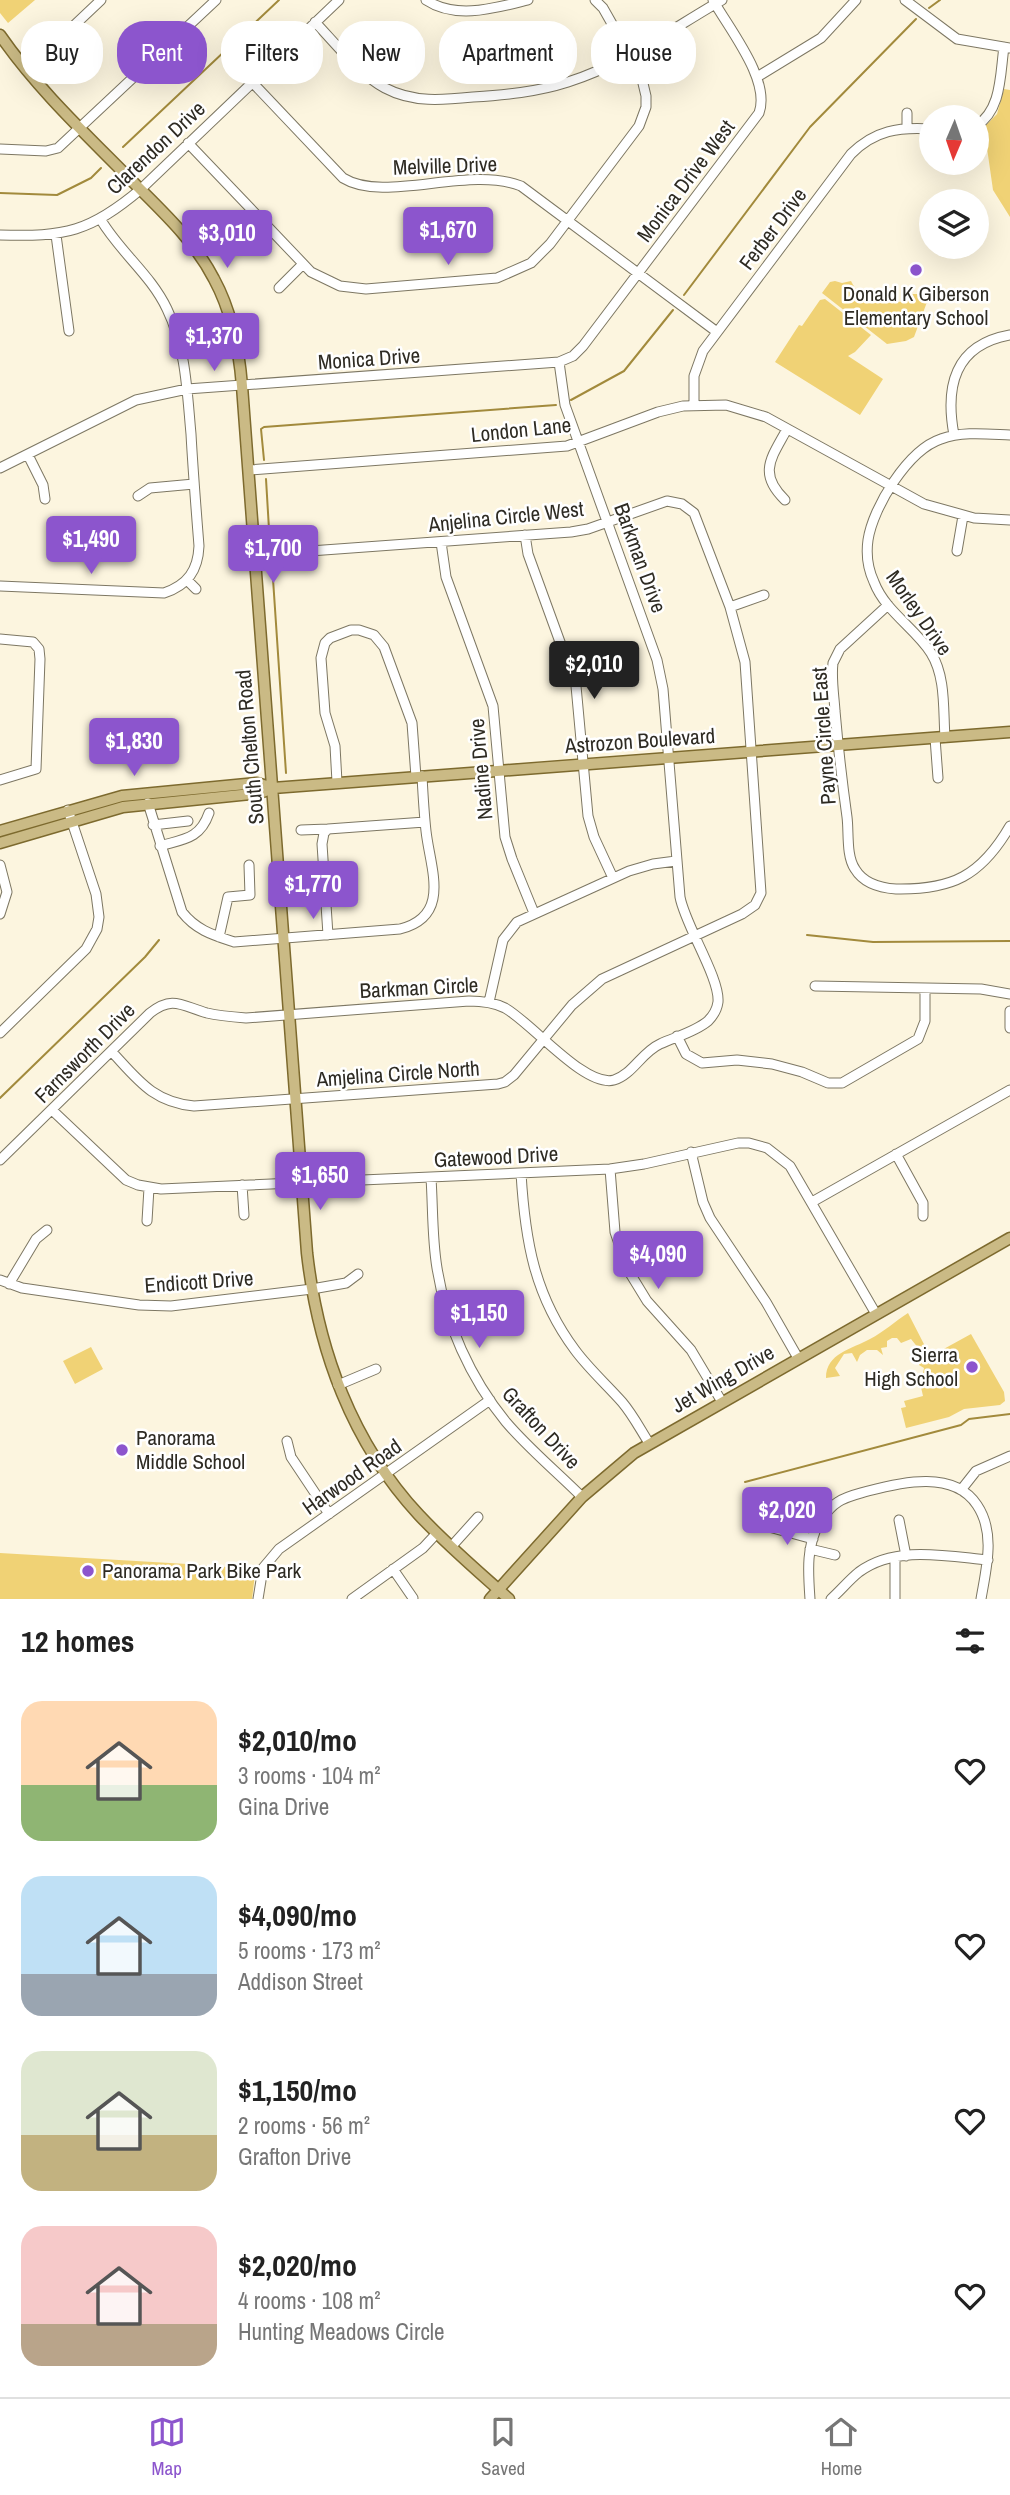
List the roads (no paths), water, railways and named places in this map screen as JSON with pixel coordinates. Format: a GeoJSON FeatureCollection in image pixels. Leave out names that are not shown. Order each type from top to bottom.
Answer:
{"type":"FeatureCollection","features":[{"type":"Feature","properties":{"kind":"main road","name":"South Chelton Road"},"geometry":{"type":"LineString","coordinates":[[0,36],[21,62]]}},
{"type":"Feature","properties":{"kind":"main road","name":"South Chelton Road"},"geometry":{"type":"LineString","coordinates":[[40,84],[182,233],[215,281],[236,337],[249,470],[307,1253],[312,1289],[325,1348],[338,1385],[361,1434],[387,1475],[406,1501],[437,1533],[509,1599]]}},
{"type":"Feature","properties":{"kind":"main road","name":"Astrozon Boulevard"},"geometry":{"type":"LineString","coordinates":[[0,831],[70,815],[148,803],[260,793],[273,788],[1010,732]]}},
{"type":"Feature","properties":{"kind":"main road","name":"Astrozon Boulevard"},"geometry":{"type":"LineString","coordinates":[[0,843],[70,815],[97,801],[147,792],[257,783],[273,788]]}},
{"type":"Feature","properties":{"kind":"main road","name":"Jet Wing Drive"},"geometry":{"type":"LineString","coordinates":[[490,1599],[582,1497],[619,1463],[649,1443],[1010,1238]]}},
{"type":"Feature","properties":{"kind":"street"},"geometry":{"type":"LineString","coordinates":[[79,21],[101,0]]}},
{"type":"Feature","properties":{"kind":"street"},"geometry":{"type":"LineString","coordinates":[[0,149],[52,150],[64,144],[216,0]]}},
{"type":"Feature","properties":{"kind":"street","name":"Clarendon Drive"},"geometry":{"type":"LineString","coordinates":[[316,21],[339,0]]}},
{"type":"Feature","properties":{"kind":"street"},"geometry":{"type":"LineString","coordinates":[[426,0],[445,10],[468,12],[528,0]]}},
{"type":"Feature","properties":{"kind":"street"},"geometry":{"type":"LineString","coordinates":[[595,0],[610,21]]}},
{"type":"Feature","properties":{"kind":"street"},"geometry":{"type":"LineString","coordinates":[[757,77],[821,38],[856,0]]}},
{"type":"Feature","properties":{"kind":"street"},"geometry":{"type":"LineString","coordinates":[[905,0],[957,39],[1007,48],[995,106],[989,114]]}},
{"type":"Feature","properties":{"kind":"street"},"geometry":{"type":"LineString","coordinates":[[684,21],[717,1]]}},
{"type":"Feature","properties":{"kind":"street","name":"Monica Drive West"},"geometry":{"type":"LineString","coordinates":[[559,362],[578,352],[759,113],[762,97],[757,77],[717,1]]}},
{"type":"Feature","properties":{"kind":"street"},"geometry":{"type":"LineString","coordinates":[[323,30],[371,79],[394,92],[418,99],[445,100],[514,94],[551,87],[591,73]]}},
{"type":"Feature","properties":{"kind":"street","name":"Clarendon Drive"},"geometry":{"type":"LineString","coordinates":[[0,235],[55,235],[101,220],[141,189],[250,84]]}},
{"type":"Feature","properties":{"kind":"street","name":"Melville Drive"},"geometry":{"type":"LineString","coordinates":[[254,84],[343,178],[351,183],[377,187],[498,178],[521,186],[717,332]]}},
{"type":"Feature","properties":{"kind":"street"},"geometry":{"type":"LineString","coordinates":[[188,143],[302,265],[330,282],[352,288],[497,278],[542,254],[569,221],[643,117],[646,96],[644,84]]}},
{"type":"Feature","properties":{"kind":"street"},"geometry":{"type":"LineString","coordinates":[[907,113],[907,128]]}},
{"type":"Feature","properties":{"kind":"street","name":"Ferber Drive"},"geometry":{"type":"LineString","coordinates":[[694,405],[694,384],[699,359],[851,154],[876,135],[907,128],[919,128]]}},
{"type":"Feature","properties":{"kind":"street"},"geometry":{"type":"LineString","coordinates":[[0,586],[164,593],[176,589],[187,580],[195,568],[199,554],[187,389],[180,343],[167,308],[149,279],[116,243],[101,220]]}},
{"type":"Feature","properties":{"kind":"street"},"geometry":{"type":"LineString","coordinates":[[55,235],[69,331]]}},
{"type":"Feature","properties":{"kind":"street"},"geometry":{"type":"LineString","coordinates":[[279,288],[302,265]]}},
{"type":"Feature","properties":{"kind":"street"},"geometry":{"type":"LineString","coordinates":[[954,435],[949,404],[952,382],[965,358],[999,337],[1010,335]]}},
{"type":"Feature","properties":{"kind":"street","name":"Monica Drive"},"geometry":{"type":"LineString","coordinates":[[0,468],[136,400],[187,389],[559,362]]}},
{"type":"Feature","properties":{"kind":"street","name":"Barkman Drive"},"geometry":{"type":"LineString","coordinates":[[559,362],[562,396],[657,660],[663,689],[681,905],[694,935]]}},
{"type":"Feature","properties":{"kind":"street","name":"London Lane"},"geometry":{"type":"LineString","coordinates":[[249,470],[558,448],[579,443],[658,412],[694,405],[738,407],[766,417],[924,504],[963,516],[1010,520]]}},
{"type":"Feature","properties":{"kind":"street"},"geometry":{"type":"LineString","coordinates":[[785,499],[773,489],[768,467],[787,429]]}},
{"type":"Feature","properties":{"kind":"street","name":"Morley Drive"},"geometry":{"type":"LineString","coordinates":[[939,778],[941,684],[936,664],[925,646],[888,605],[874,583],[868,564],[867,543],[872,524],[900,472],[913,455],[931,443],[954,435],[1010,435]]}},
{"type":"Feature","properties":{"kind":"street"},"geometry":{"type":"LineString","coordinates":[[28,455],[43,485],[45,499]]}},
{"type":"Feature","properties":{"kind":"street"},"geometry":{"type":"LineString","coordinates":[[138,496],[150,488],[194,484]]}},
{"type":"Feature","properties":{"kind":"street","name":"Anjelina Circle West"},"geometry":{"type":"LineString","coordinates":[[254,555],[580,530],[667,501],[688,507],[698,521],[730,607],[747,674],[761,893],[760,899],[749,910],[694,935]]}},
{"type":"Feature","properties":{"kind":"street"},"geometry":{"type":"LineString","coordinates":[[957,551],[963,516]]}},
{"type":"Feature","properties":{"kind":"street"},"geometry":{"type":"LineString","coordinates":[[525,535],[528,554],[576,686],[590,826],[613,878]]}},
{"type":"Feature","properties":{"kind":"street","name":"Nadine Drive"},"geometry":{"type":"LineString","coordinates":[[441,542],[446,577],[493,706],[503,826],[508,849],[534,913]]}},
{"type":"Feature","properties":{"kind":"street"},"geometry":{"type":"LineString","coordinates":[[187,580],[196,589]]}},
{"type":"Feature","properties":{"kind":"street"},"geometry":{"type":"LineString","coordinates":[[730,607],[764,595]]}},
{"type":"Feature","properties":{"kind":"street","name":"Payne Circle East"},"geometry":{"type":"LineString","coordinates":[[888,605],[840,649],[833,663],[838,745],[852,865],[867,881],[881,888],[937,888],[954,882],[976,867],[999,843],[1010,826]]}},
{"type":"Feature","properties":{"kind":"street"},"geometry":{"type":"LineString","coordinates":[[148,803],[182,912],[198,928],[234,942],[400,929],[415,923],[426,914],[435,893],[412,723],[384,647],[374,635],[359,630],[351,630],[330,638],[325,643],[321,658],[326,719],[335,746],[337,782]]}},
{"type":"Feature","properties":{"kind":"street"},"geometry":{"type":"LineString","coordinates":[[0,639],[24,639],[33,642],[39,649],[40,659],[36,769],[0,780]]}},
{"type":"Feature","properties":{"kind":"street"},"geometry":{"type":"LineString","coordinates":[[160,846],[200,831],[209,813]]}},
{"type":"Feature","properties":{"kind":"street"},"geometry":{"type":"LineString","coordinates":[[0,1033],[86,949],[97,929],[98,905],[70,815]]}},
{"type":"Feature","properties":{"kind":"street"},"geometry":{"type":"LineString","coordinates":[[153,825],[188,821]]}},
{"type":"Feature","properties":{"kind":"street"},"geometry":{"type":"LineString","coordinates":[[301,830],[425,822]]}},
{"type":"Feature","properties":{"kind":"street"},"geometry":{"type":"LineString","coordinates":[[328,829],[324,833],[322,844],[328,935]]}},
{"type":"Feature","properties":{"kind":"street"},"geometry":{"type":"LineString","coordinates":[[489,1002],[503,940],[511,927],[534,913],[613,878],[645,866],[676,861]]}},
{"type":"Feature","properties":{"kind":"street"},"geometry":{"type":"LineString","coordinates":[[0,865],[7,892],[0,914]]}},
{"type":"Feature","properties":{"kind":"street"},"geometry":{"type":"LineString","coordinates":[[219,937],[228,897],[250,895],[249,865]]}},
{"type":"Feature","properties":{"kind":"street","name":"Barkman Circle"},"geometry":{"type":"LineString","coordinates":[[289,1014],[469,1001],[489,1002],[510,1012],[589,1076],[608,1081],[620,1078],[649,1050],[710,1019],[718,1002],[715,986],[694,935]]}},
{"type":"Feature","properties":{"kind":"street","name":"Amjelina Circle North"},"geometry":{"type":"LineString","coordinates":[[112,1052],[155,1095],[179,1105],[498,1084],[514,1075],[572,1005],[602,979],[694,935]]}},
{"type":"Feature","properties":{"kind":"street"},"geometry":{"type":"LineString","coordinates":[[815,986],[990,990],[1010,994]]}},
{"type":"Feature","properties":{"kind":"street"},"geometry":{"type":"LineString","coordinates":[[677,1036],[686,1054],[702,1063],[737,1060],[772,1064],[828,1083],[842,1083],[918,1039],[925,1021],[925,989]]}},
{"type":"Feature","properties":{"kind":"street","name":"Farnsworth Drive"},"geometry":{"type":"LineString","coordinates":[[0,1160],[159,1006],[170,1002],[181,1003],[225,1017],[289,1014]]}},
{"type":"Feature","properties":{"kind":"street"},"geometry":{"type":"LineString","coordinates":[[1010,1011],[1010,1028]]}},
{"type":"Feature","properties":{"kind":"street"},"geometry":{"type":"LineString","coordinates":[[812,1202],[1010,1090]]}},
{"type":"Feature","properties":{"kind":"street","name":"Gatewood Drive"},"geometry":{"type":"LineString","coordinates":[[52,1110],[114,1170],[138,1185],[160,1189],[610,1169],[749,1143],[776,1153],[790,1166],[876,1314]]}},
{"type":"Feature","properties":{"kind":"street"},"geometry":{"type":"LineString","coordinates":[[691,1152],[710,1219],[766,1302],[798,1358]]}},
{"type":"Feature","properties":{"kind":"street"},"geometry":{"type":"LineString","coordinates":[[896,1154],[923,1203],[923,1216]]}},
{"type":"Feature","properties":{"kind":"street"},"geometry":{"type":"LineString","coordinates":[[610,1169],[615,1232],[628,1270],[647,1301],[691,1350],[722,1402]]}},
{"type":"Feature","properties":{"kind":"street"},"geometry":{"type":"LineString","coordinates":[[521,1173],[525,1235],[542,1292],[572,1345],[622,1403],[649,1443]]}},
{"type":"Feature","properties":{"kind":"street","name":"Grafton Drive"},"geometry":{"type":"LineString","coordinates":[[431,1178],[435,1255],[444,1299],[462,1349],[490,1400],[517,1434],[582,1497]]}},
{"type":"Feature","properties":{"kind":"street"},"geometry":{"type":"LineString","coordinates":[[243,1185],[244,1215]]}},
{"type":"Feature","properties":{"kind":"street"},"geometry":{"type":"LineString","coordinates":[[148,1221],[149,1188]]}},
{"type":"Feature","properties":{"kind":"street"},"geometry":{"type":"LineString","coordinates":[[4,1282],[36,1239],[47,1230]]}},
{"type":"Feature","properties":{"kind":"street","name":"Endicott Drive"},"geometry":{"type":"LineString","coordinates":[[4,1282],[22,1288],[172,1306],[312,1289],[346,1283],[358,1274]]}},
{"type":"Feature","properties":{"kind":"street"},"geometry":{"type":"LineString","coordinates":[[338,1385],[376,1369]]}},
{"type":"Feature","properties":{"kind":"street","name":"Harwood Road"},"geometry":{"type":"LineString","coordinates":[[258,1599],[263,1568],[269,1559],[490,1400]]}},
{"type":"Feature","properties":{"kind":"street"},"geometry":{"type":"LineString","coordinates":[[287,1441],[291,1457],[329,1514]]}},
{"type":"Feature","properties":{"kind":"street"},"geometry":{"type":"LineString","coordinates":[[961,1490],[976,1471],[1010,1456]]}},
{"type":"Feature","properties":{"kind":"street"},"geometry":{"type":"LineString","coordinates":[[810,1599],[807,1563],[813,1539],[826,1513],[840,1500],[852,1496],[920,1482],[943,1483],[961,1490],[976,1503],[985,1522],[988,1544],[981,1599]]}},
{"type":"Feature","properties":{"kind":"street"},"geometry":{"type":"LineString","coordinates":[[451,1547],[478,1517]]}},
{"type":"Feature","properties":{"kind":"street"},"geometry":{"type":"LineString","coordinates":[[899,1520],[906,1556]]}},
{"type":"Feature","properties":{"kind":"street"},"geometry":{"type":"LineString","coordinates":[[769,1527],[813,1539]]}},
{"type":"Feature","properties":{"kind":"street"},"geometry":{"type":"LineString","coordinates":[[352,1599],[423,1548],[437,1533]]}},
{"type":"Feature","properties":{"kind":"street"},"geometry":{"type":"LineString","coordinates":[[810,1549],[835,1555]]}},
{"type":"Feature","properties":{"kind":"street"},"geometry":{"type":"LineString","coordinates":[[831,1599],[858,1573],[881,1560],[920,1554],[988,1560]]}},
{"type":"Feature","properties":{"kind":"street"},"geometry":{"type":"LineString","coordinates":[[895,1558],[895,1599]]}},
{"type":"Feature","properties":{"kind":"street"},"geometry":{"type":"LineString","coordinates":[[393,1569],[413,1598]]}},
{"type":"Feature","properties":{"kind":"waterway"},"geometry":{"type":"LineString","coordinates":[[123,147],[279,0]]}},
{"type":"Feature","properties":{"kind":"waterway"},"geometry":{"type":"LineString","coordinates":[[929,8],[940,0]]}},
{"type":"Feature","properties":{"kind":"waterway"},"geometry":{"type":"LineString","coordinates":[[684,295],[810,127],[916,19]]}},
{"type":"Feature","properties":{"kind":"waterway"},"geometry":{"type":"LineString","coordinates":[[0,193],[57,195],[91,178],[101,168]]}},
{"type":"Feature","properties":{"kind":"waterway"},"geometry":{"type":"LineString","coordinates":[[571,400],[624,371],[673,310]]}},
{"type":"Feature","properties":{"kind":"waterway"},"geometry":{"type":"LineString","coordinates":[[264,460],[261,429],[264,427],[556,405]]}},
{"type":"Feature","properties":{"kind":"waterway"},"geometry":{"type":"LineString","coordinates":[[266,479],[270,546]]}},
{"type":"Feature","properties":{"kind":"waterway"},"geometry":{"type":"LineString","coordinates":[[272,564],[286,773]]}},
{"type":"Feature","properties":{"kind":"waterway"},"geometry":{"type":"LineString","coordinates":[[807,935],[873,942],[1010,941]]}},
{"type":"Feature","properties":{"kind":"waterway"},"geometry":{"type":"LineString","coordinates":[[0,1098],[145,957],[159,940]]}},
{"type":"Feature","properties":{"kind":"waterway"},"geometry":{"type":"LineString","coordinates":[[745,1482],[961,1425],[969,1419],[1010,1414]]}},
{"type":"Feature","properties":{"kind":"place","name":"Donald K Giberson Elementary School"},"geometry":{"type":"Point","coordinates":[916,270]}},
{"type":"Feature","properties":{"kind":"place","name":"Sierra High School"},"geometry":{"type":"Point","coordinates":[972,1367]}},
{"type":"Feature","properties":{"kind":"place","name":"Panorama Middle School"},"geometry":{"type":"Point","coordinates":[122,1450]}},
{"type":"Feature","properties":{"kind":"place","name":"Panorama Park Bike Park"},"geometry":{"type":"Point","coordinates":[88,1571]}}]}
